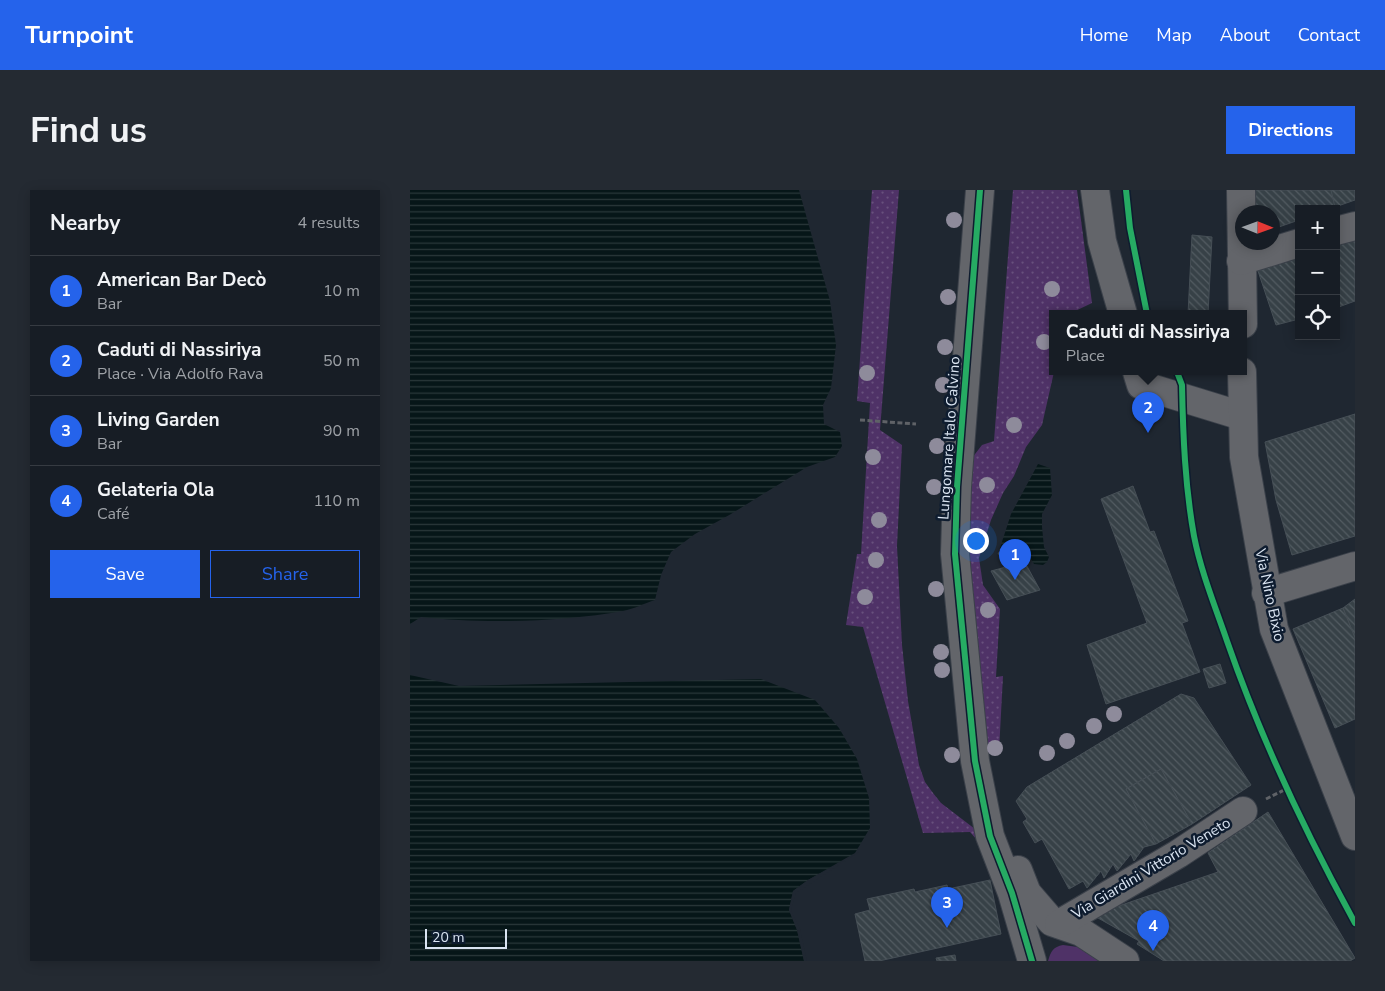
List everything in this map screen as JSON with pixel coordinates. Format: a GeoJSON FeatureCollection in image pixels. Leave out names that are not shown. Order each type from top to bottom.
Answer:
{"type":"FeatureCollection","features":[{"type":"Feature","properties":{"kind":"street","name":"Lungomare Italo Calvino"},"geometry":{"type":"LineString","coordinates":[[980,190],[957,487],[956,554],[975,761],[996,835]]}},
{"type":"Feature","properties":{"kind":"street"},"geometry":{"type":"LineString","coordinates":[[1095,190],[1102,241],[1122,310]]}},
{"type":"Feature","properties":{"kind":"street"},"geometry":{"type":"LineString","coordinates":[[1241,190],[1243,310]]}},
{"type":"Feature","properties":{"kind":"street"},"geometry":{"type":"LineString","coordinates":[[1340,231],[1355,226]]}},
{"type":"Feature","properties":{"kind":"street"},"geometry":{"type":"LineString","coordinates":[[1241,261],[1295,244]]}},
{"type":"Feature","properties":{"kind":"street"},"geometry":{"type":"LineString","coordinates":[[1138,375],[1140,385],[1242,416]]}},
{"type":"Feature","properties":{"kind":"street","name":"Via Nino Bixio"},"geometry":{"type":"LineString","coordinates":[[1242,375],[1244,457],[1266,592],[1274,629],[1355,836]]}},
{"type":"Feature","properties":{"kind":"street"},"geometry":{"type":"LineString","coordinates":[[1266,592],[1355,566]]}},
{"type":"Feature","properties":{"kind":"street","name":"Via Giardini Vittorio Veneto"},"geometry":{"type":"LineString","coordinates":[[1031,959],[1041,940],[1049,935],[1070,928],[1243,812]]}},
{"type":"Feature","properties":{"kind":"street","name":"Via Giardini Vittorio Veneto"},"geometry":{"type":"LineString","coordinates":[[996,835],[1027,894],[1052,922],[1070,928],[1125,961]]}},
{"type":"Feature","properties":{"kind":"street","name":"Via Giardini Vittorio Veneto"},"geometry":{"type":"LineString","coordinates":[[996,835],[1031,959]]}},
{"type":"Feature","properties":{"kind":"path"},"geometry":{"type":"LineString","coordinates":[[860,420],[916,424]]}},
{"type":"Feature","properties":{"kind":"path"},"geometry":{"type":"LineString","coordinates":[[1282,781],[1290,798]]}},
{"type":"Feature","properties":{"kind":"path"},"geometry":{"type":"LineString","coordinates":[[1273,796],[1286,789]]}},
{"type":"Feature","properties":{"kind":"shaded area"},"geometry":{"type":"Polygon","coordinates":[[[410,190],[799,190],[830,301],[836,345],[831,388],[823,405],[824,424],[840,432],[842,446],[835,457],[807,467],[695,534],[671,552],[661,575],[655,600],[623,611],[574,618],[470,621],[421,617],[410,624],[410,190]]]}},
{"type":"Feature","properties":{"kind":"shaded area"},"geometry":{"type":"Polygon","coordinates":[[[872,190],[899,190],[880,430],[902,445],[897,546],[902,645],[908,701],[919,765],[925,782],[941,803],[975,829],[983,847],[970,832],[923,833],[863,627],[846,625],[857,554],[861,554],[870,403],[857,401],[872,190]]]}},
{"type":"Feature","properties":{"kind":"shaded area"},"geometry":{"type":"Polygon","coordinates":[[[1013,190],[1077,190],[1092,303],[1077,310],[1049,310],[1049,375],[1053,375],[1042,425],[1026,447],[1014,476],[1003,493],[991,520],[979,558],[983,585],[1000,609],[996,677],[1003,676],[999,751],[988,753],[968,556],[972,458],[982,445],[994,441],[1013,190]]]}},
{"type":"Feature","properties":{"kind":"shaded area"},"geometry":{"type":"Polygon","coordinates":[[[1038,464],[1050,468],[1052,495],[1042,514],[1044,547],[1049,557],[1043,565],[1034,564],[1022,546],[999,551],[1011,514],[1038,464]]]}},
{"type":"Feature","properties":{"kind":"shaded area"},"geometry":{"type":"Polygon","coordinates":[[[410,675],[459,686],[761,679],[815,700],[839,728],[857,759],[869,798],[870,828],[855,853],[808,880],[793,891],[789,910],[797,930],[804,961],[410,961],[410,675]]]}},
{"type":"Feature","properties":{"kind":"shaded area"},"geometry":{"type":"Polygon","coordinates":[[[1063,945],[1078,947],[1099,961],[1048,961],[1053,950],[1063,945]]]}},
{"type":"Feature","properties":{"kind":"pier"},"geometry":{"type":"Polygon","coordinates":[[[859,852],[796,893],[791,910],[800,929],[807,961],[804,961],[797,930],[789,910],[793,891],[808,880],[859,852]]]}},
{"type":"Feature","properties":{"kind":"building"},"geometry":{"type":"Polygon","coordinates":[[[1255,190],[1331,190],[1335,205],[1295,205],[1295,221],[1280,227],[1280,205],[1256,205],[1255,190]]]}},
{"type":"Feature","properties":{"kind":"building"},"geometry":{"type":"Polygon","coordinates":[[[1331,190],[1355,190],[1355,200],[1340,205],[1335,205],[1331,190]]]}},
{"type":"Feature","properties":{"kind":"building"},"geometry":{"type":"Polygon","coordinates":[[[1192,235],[1212,237],[1208,310],[1188,310],[1192,235]]]}},
{"type":"Feature","properties":{"kind":"building"},"geometry":{"type":"Polygon","coordinates":[[[1355,238],[1355,301],[1340,307],[1340,250],[1340,243],[1355,238]]]}},
{"type":"Feature","properties":{"kind":"building"},"geometry":{"type":"Polygon","coordinates":[[[1295,258],[1295,320],[1276,325],[1258,271],[1295,258]]]}},
{"type":"Feature","properties":{"kind":"building"},"geometry":{"type":"Polygon","coordinates":[[[1355,414],[1355,536],[1292,555],[1276,500],[1265,442],[1355,414]]]}},
{"type":"Feature","properties":{"kind":"building"},"geometry":{"type":"Polygon","coordinates":[[[1133,486],[1150,532],[1154,531],[1188,621],[1182,623],[1200,672],[1106,704],[1087,645],[1147,623],[1101,499],[1133,486]]]}},
{"type":"Feature","properties":{"kind":"building"},"geometry":{"type":"Polygon","coordinates":[[[1017,548],[1040,590],[1007,600],[991,571],[1006,567],[998,553],[1017,548]]]}},
{"type":"Feature","properties":{"kind":"building"},"geometry":{"type":"Polygon","coordinates":[[[1355,599],[1355,638],[1343,608],[1355,599]]]}},
{"type":"Feature","properties":{"kind":"building"},"geometry":{"type":"Polygon","coordinates":[[[1343,608],[1355,638],[1355,719],[1335,728],[1293,629],[1343,608]]]}},
{"type":"Feature","properties":{"kind":"building"},"geometry":{"type":"Polygon","coordinates":[[[1220,664],[1226,683],[1209,688],[1203,669],[1220,664]]]}},
{"type":"Feature","properties":{"kind":"building"},"geometry":{"type":"Polygon","coordinates":[[[1181,694],[1194,698],[1251,785],[1192,824],[1161,769],[1126,789],[1156,844],[1144,847],[1134,861],[1131,854],[1117,871],[1113,864],[1104,878],[1101,871],[1087,888],[1083,881],[1069,889],[1042,839],[1035,843],[1023,822],[1027,819],[1016,801],[1027,787],[1181,694]]]}},
{"type":"Feature","properties":{"kind":"building"},"geometry":{"type":"Polygon","coordinates":[[[1161,769],[1192,824],[1156,844],[1126,789],[1161,769]]]}},
{"type":"Feature","properties":{"kind":"building"},"geometry":{"type":"Polygon","coordinates":[[[1268,812],[1355,958],[1350,961],[1164,961],[1137,944],[1139,941],[1098,918],[1107,910],[1218,872],[1208,853],[1268,812]]]}},
{"type":"Feature","properties":{"kind":"building"},"geometry":{"type":"Polygon","coordinates":[[[990,880],[1001,934],[879,961],[865,961],[855,914],[870,910],[867,899],[914,889],[915,892],[947,885],[948,889],[990,880]]]}},
{"type":"Feature","properties":{"kind":"building"},"geometry":{"type":"Polygon","coordinates":[[[955,955],[956,961],[937,961],[936,958],[955,955]]]}},
{"type":"Feature","properties":{"kind":"cycle path"},"geometry":{"type":"LineString","coordinates":[[980,190],[957,487],[955,554],[975,761],[990,836],[1012,893],[1032,961]]}},
{"type":"Feature","properties":{"kind":"cycle path"},"geometry":{"type":"LineString","coordinates":[[1126,190],[1130,228],[1146,310]]}},
{"type":"Feature","properties":{"kind":"cycle path"},"geometry":{"type":"LineString","coordinates":[[1178,375],[1182,385],[1188,498],[1194,536],[1204,576],[1240,678],[1269,749],[1301,820],[1355,923]]}},
{"type":"Feature","properties":{"kind":"place","name":"Caduti di Nassiriya"},"geometry":{"type":"Point","coordinates":[1148,433]}},
{"type":"Feature","properties":{"kind":"place","name":"American Bar Decò"},"geometry":{"type":"Point","coordinates":[1015,580]}},
{"type":"Feature","properties":{"kind":"place","name":"Living Garden"},"geometry":{"type":"Point","coordinates":[947,928]}},
{"type":"Feature","properties":{"kind":"place","name":"Gelateria Ola"},"geometry":{"type":"Point","coordinates":[1153,951]}}]}
